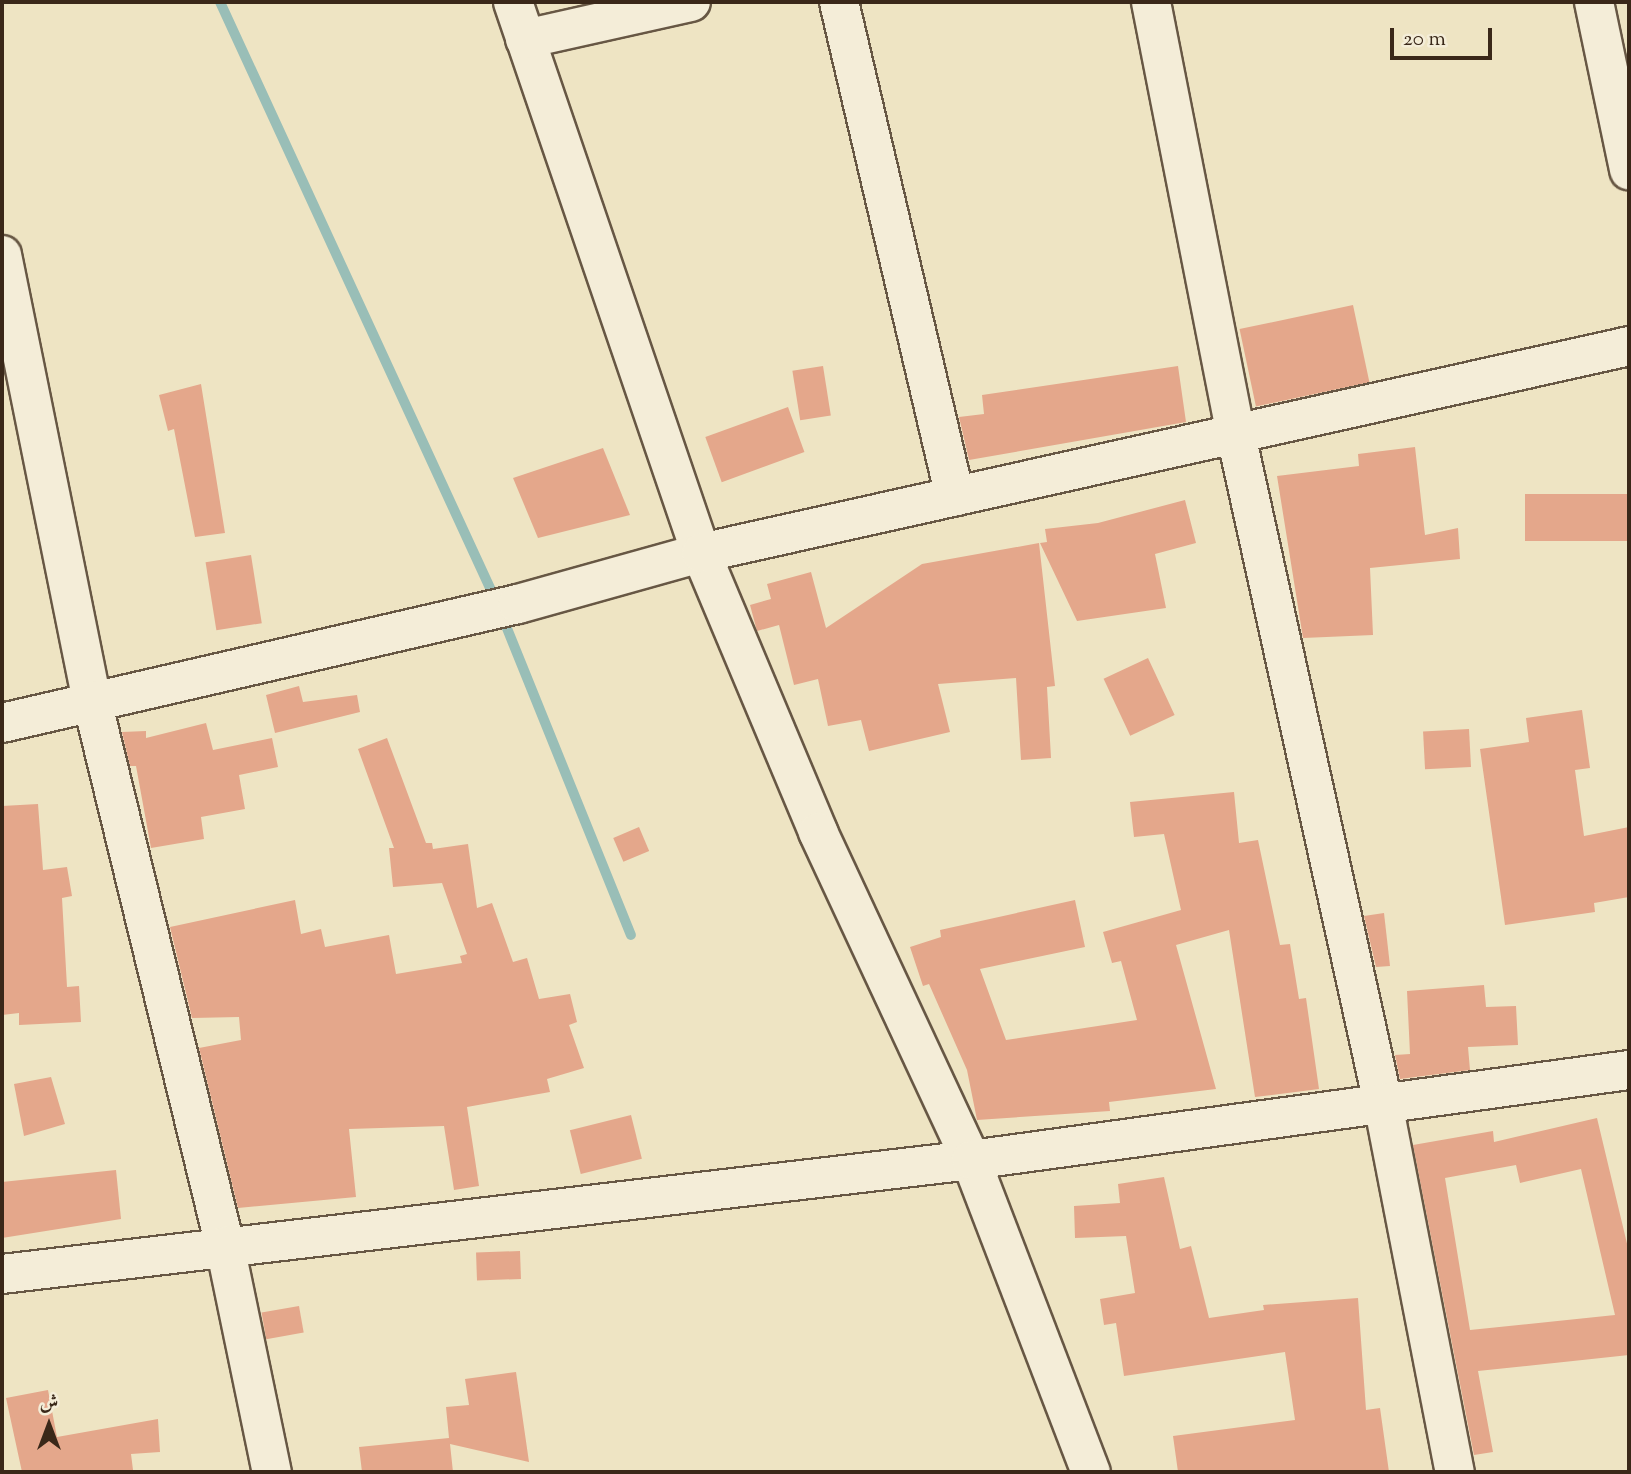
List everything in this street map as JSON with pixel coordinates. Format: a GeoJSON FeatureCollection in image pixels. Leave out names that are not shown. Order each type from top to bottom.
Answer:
{"type":"FeatureCollection","features":[{"type":"Feature","properties":{"kind":"street"},"geometry":{"type":"LineString","coordinates":[[513,2],[701,553],[818,832],[971,1160],[1091,1472]]}},
{"type":"Feature","properties":{"kind":"street"},"geometry":{"type":"LineString","coordinates":[[525,39],[691,2]]}},
{"type":"Feature","properties":{"kind":"street"},"geometry":{"type":"LineString","coordinates":[[839,2],[955,497]]}},
{"type":"Feature","properties":{"kind":"street"},"geometry":{"type":"LineString","coordinates":[[1151,2],[1236,435],[1383,1103],[1455,1472]]}},
{"type":"Feature","properties":{"kind":"street"},"geometry":{"type":"LineString","coordinates":[[1594,2],[1629,170]]}},
{"type":"Feature","properties":{"kind":"street"},"geometry":{"type":"LineString","coordinates":[[2,255],[16,376],[225,1246],[272,1472]]}},
{"type":"Feature","properties":{"kind":"street"},"geometry":{"type":"LineString","coordinates":[[2,723],[457,619],[701,553],[1629,346]]}},
{"type":"Feature","properties":{"kind":"street"},"geometry":{"type":"LineString","coordinates":[[2,1274],[971,1160],[1629,1070]]}},
{"type":"Feature","properties":{"kind":"building"},"geometry":{"type":"Polygon","coordinates":[[[1353,305],[1369,382],[1256,406],[1240,329],[1353,305]]]}},
{"type":"Feature","properties":{"kind":"building"},"geometry":{"type":"Polygon","coordinates":[[[823,366],[831,415],[800,420],[792,371],[823,366]]]}},
{"type":"Feature","properties":{"kind":"building"},"geometry":{"type":"Polygon","coordinates":[[[1178,366],[1186,422],[969,460],[959,417],[984,414],[982,395],[1178,366]]]}},
{"type":"Feature","properties":{"kind":"building"},"geometry":{"type":"Polygon","coordinates":[[[201,384],[225,533],[195,537],[174,429],[168,431],[159,395],[201,384]]]}},
{"type":"Feature","properties":{"kind":"building"},"geometry":{"type":"Polygon","coordinates":[[[788,407],[804,452],[722,482],[705,437],[788,407]]]}},
{"type":"Feature","properties":{"kind":"building"},"geometry":{"type":"Polygon","coordinates":[[[1415,447],[1425,535],[1458,528],[1460,559],[1370,568],[1373,635],[1303,638],[1277,476],[1359,466],[1358,454],[1415,447]]]}},
{"type":"Feature","properties":{"kind":"building"},"geometry":{"type":"Polygon","coordinates":[[[603,448],[630,515],[538,538],[513,478],[603,448]]]}},
{"type":"Feature","properties":{"kind":"building"},"geometry":{"type":"Polygon","coordinates":[[[1525,494],[1629,494],[1629,541],[1525,541],[1525,494]]]}},
{"type":"Feature","properties":{"kind":"building"},"geometry":{"type":"Polygon","coordinates":[[[1185,500],[1196,543],[1155,554],[1166,608],[1077,621],[1040,543],[1047,542],[1045,529],[1098,523],[1185,500]]]}},
{"type":"Feature","properties":{"kind":"building"},"geometry":{"type":"Polygon","coordinates":[[[1039,543],[1055,686],[1047,687],[1051,758],[1021,760],[1016,678],[938,684],[950,732],[869,751],[861,720],[828,726],[818,679],[794,685],[779,625],[757,631],[750,605],[771,599],[767,584],[811,572],[826,628],[922,564],[1039,543]]]}},
{"type":"Feature","properties":{"kind":"building"},"geometry":{"type":"Polygon","coordinates":[[[251,555],[262,623],[216,630],[206,562],[251,555]]]}},
{"type":"Feature","properties":{"kind":"building"},"geometry":{"type":"Polygon","coordinates":[[[1148,658],[1175,715],[1130,736],[1104,679],[1148,658]]]}},
{"type":"Feature","properties":{"kind":"building"},"geometry":{"type":"Polygon","coordinates":[[[299,686],[303,702],[357,695],[360,712],[275,733],[266,695],[299,686]]]}},
{"type":"Feature","properties":{"kind":"building"},"geometry":{"type":"Polygon","coordinates":[[[1582,710],[1590,768],[1575,770],[1584,836],[1629,827],[1629,897],[1594,903],[1595,912],[1505,925],[1480,749],[1529,742],[1526,718],[1582,710]]]}},
{"type":"Feature","properties":{"kind":"building"},"geometry":{"type":"Polygon","coordinates":[[[206,723],[213,750],[272,738],[278,767],[239,775],[245,809],[201,817],[204,839],[151,848],[136,766],[130,766],[122,732],[146,731],[146,738],[206,723]]]}},
{"type":"Feature","properties":{"kind":"building"},"geometry":{"type":"Polygon","coordinates":[[[1469,729],[1471,767],[1425,769],[1423,731],[1469,729]]]}},
{"type":"Feature","properties":{"kind":"building"},"geometry":{"type":"Polygon","coordinates":[[[387,738],[426,843],[432,843],[433,849],[468,844],[477,908],[492,903],[513,962],[527,958],[539,999],[570,994],[577,1022],[569,1025],[584,1068],[547,1079],[550,1092],[467,1107],[479,1186],[454,1190],[444,1126],[349,1129],[356,1197],[238,1208],[199,1048],[241,1040],[239,1017],[192,1018],[170,927],[295,900],[301,934],[321,929],[325,947],[389,935],[396,974],[462,963],[460,956],[467,954],[442,883],[393,887],[389,848],[394,848],[358,749],[387,738]]]}},
{"type":"Feature","properties":{"kind":"building"},"geometry":{"type":"Polygon","coordinates":[[[1234,792],[1239,843],[1258,840],[1280,945],[1290,944],[1299,999],[1306,998],[1319,1089],[1255,1097],[1229,930],[1176,945],[1216,1089],[1109,1102],[1110,1111],[977,1120],[967,1070],[929,984],[923,986],[910,947],[941,937],[940,930],[1075,900],[1085,947],[980,969],[1006,1040],[1137,1020],[1121,961],[1112,963],[1103,932],[1181,910],[1164,834],[1134,837],[1130,802],[1234,792]]]}},
{"type":"Feature","properties":{"kind":"building"},"geometry":{"type":"Polygon","coordinates":[[[38,804],[43,870],[67,867],[72,896],[62,898],[67,987],[79,986],[81,1022],[19,1025],[19,1013],[2,1015],[2,806],[38,804]]]}},
{"type":"Feature","properties":{"kind":"building"},"geometry":{"type":"Polygon","coordinates":[[[639,827],[649,851],[623,862],[613,838],[639,827]]]}},
{"type":"Feature","properties":{"kind":"building"},"geometry":{"type":"Polygon","coordinates":[[[1384,913],[1390,966],[1376,967],[1364,916],[1384,913]]]}},
{"type":"Feature","properties":{"kind":"building"},"geometry":{"type":"Polygon","coordinates":[[[1484,985],[1486,1007],[1516,1006],[1518,1045],[1468,1047],[1470,1070],[1400,1079],[1395,1055],[1410,1054],[1407,991],[1484,985]]]}},
{"type":"Feature","properties":{"kind":"building"},"geometry":{"type":"Polygon","coordinates":[[[51,1077],[65,1124],[24,1136],[14,1084],[51,1077]]]}},
{"type":"Feature","properties":{"kind":"building"},"geometry":{"type":"Polygon","coordinates":[[[631,1115],[642,1159],[581,1174],[570,1130],[631,1115]]]}},
{"type":"Feature","properties":{"kind":"building"},"geometry":{"type":"Polygon","coordinates":[[[1597,1118],[1629,1252],[1629,1355],[1478,1371],[1493,1452],[1474,1455],[1413,1145],[1493,1131],[1494,1142],[1597,1118]],[[1516,1165],[1445,1178],[1470,1330],[1615,1315],[1581,1169],[1520,1183],[1516,1165]]]}},
{"type":"Feature","properties":{"kind":"building"},"geometry":{"type":"Polygon","coordinates":[[[116,1170],[121,1219],[2,1238],[2,1182],[116,1170]]]}},
{"type":"Feature","properties":{"kind":"building"},"geometry":{"type":"Polygon","coordinates":[[[1164,1177],[1180,1249],[1191,1246],[1209,1318],[1264,1310],[1263,1305],[1358,1298],[1366,1410],[1380,1408],[1389,1472],[1178,1472],[1173,1436],[1295,1420],[1285,1352],[1124,1376],[1116,1323],[1104,1325],[1100,1299],[1135,1293],[1126,1236],[1075,1238],[1074,1206],[1120,1203],[1118,1184],[1164,1177]]]}},
{"type":"Feature","properties":{"kind":"building"},"geometry":{"type":"Polygon","coordinates":[[[520,1251],[521,1279],[477,1281],[476,1253],[520,1251]]]}},
{"type":"Feature","properties":{"kind":"building"},"geometry":{"type":"Polygon","coordinates":[[[299,1306],[304,1333],[266,1339],[262,1313],[299,1306]]]}},
{"type":"Feature","properties":{"kind":"building"},"geometry":{"type":"Polygon","coordinates":[[[516,1372],[529,1462],[450,1444],[453,1472],[362,1472],[359,1447],[449,1438],[446,1407],[469,1405],[465,1379],[516,1372]]]}},
{"type":"Feature","properties":{"kind":"building"},"geometry":{"type":"Polygon","coordinates":[[[48,1390],[57,1437],[158,1419],[160,1452],[131,1454],[133,1470],[22,1472],[6,1398],[48,1390]]]}},
{"type":"Feature","properties":{"kind":"waterway"},"geometry":{"type":"LineString","coordinates":[[220,2],[496,601]]}},
{"type":"Feature","properties":{"kind":"waterway"},"geometry":{"type":"LineString","coordinates":[[502,616],[631,935]]}}]}
